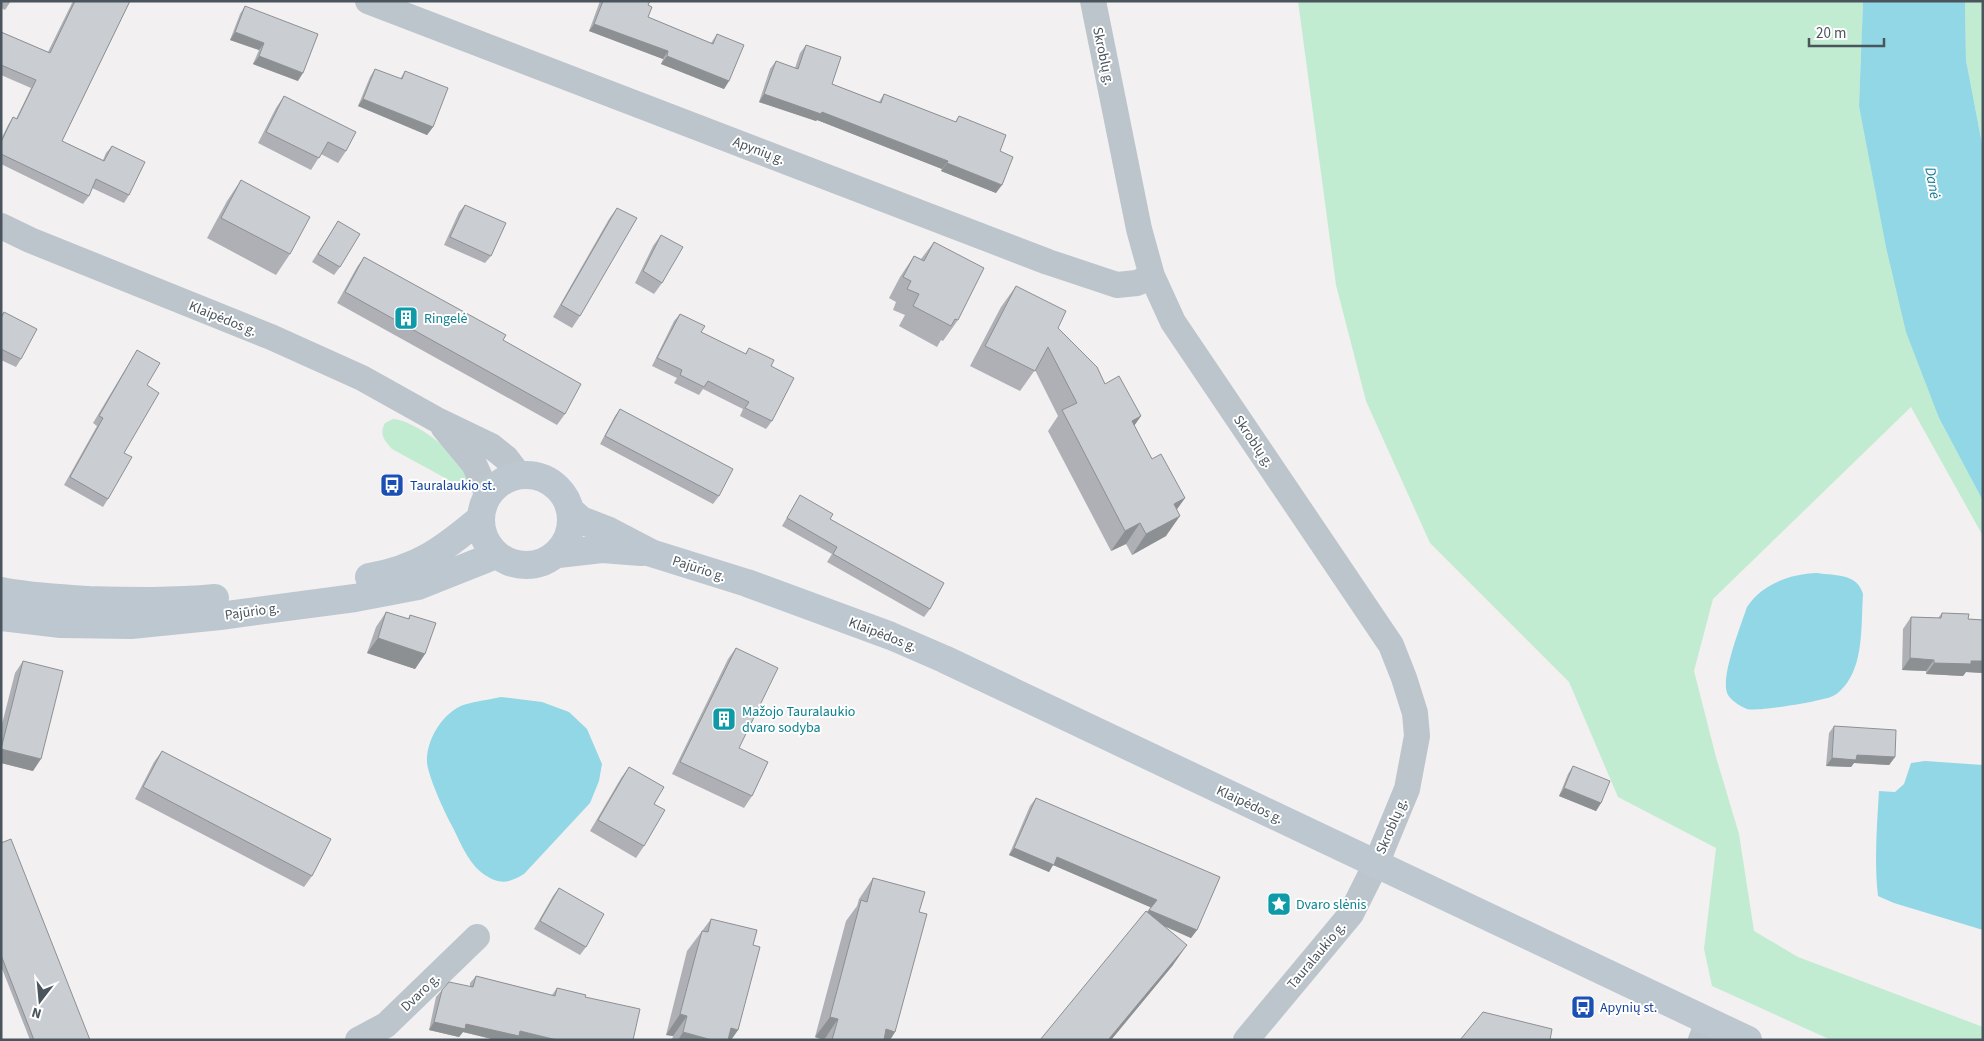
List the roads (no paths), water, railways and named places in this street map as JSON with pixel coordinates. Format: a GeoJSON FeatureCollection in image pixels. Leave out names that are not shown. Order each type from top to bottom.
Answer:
{"type":"FeatureCollection","features":[{"type":"Feature","properties":{"kind":"main road","name":"Pajūrio g."},"geometry":{"type":"LineString","coordinates":[[1,591],[19,595],[60,598],[130,601],[186,600],[243,595],[385,574],[413,566],[449,545],[484,506],[496,486],[507,479],[519,475],[533,476],[553,484],[567,499],[572,512],[581,520],[607,530],[651,553],[746,583]]}},
{"type":"Feature","properties":{"kind":"main road"},"geometry":{"type":"LineString","coordinates":[[484,506],[482,532],[487,544],[496,555]]}},
{"type":"Feature","properties":{"kind":"main road"},"geometry":{"type":"LineString","coordinates":[[558,554],[567,542],[572,527],[572,512]]}},
{"type":"Feature","properties":{"kind":"main road","name":"Pajūrio g."},"geometry":{"type":"LineString","coordinates":[[1,617],[61,624],[131,624],[220,616],[354,598],[418,586],[496,555],[508,562],[521,566],[541,563],[558,554],[602,549],[651,553]]}},
{"type":"Feature","properties":{"kind":"main road","name":"Klaipėdos g."},"geometry":{"type":"LineString","coordinates":[[746,583],[891,636],[944,659],[1376,864],[1705,1031],[1748,1040]]}},
{"type":"Feature","properties":{"kind":"street","name":"Apynių g."},"geometry":{"type":"LineString","coordinates":[[368,1],[1048,262],[1117,285],[1137,283],[1152,276]]}},
{"type":"Feature","properties":{"kind":"street","name":"Skroblų g."},"geometry":{"type":"LineString","coordinates":[[1093,1],[1139,229],[1152,276],[1173,322],[1391,645],[1404,678],[1415,713],[1417,736],[1407,788],[1376,864]]}},
{"type":"Feature","properties":{"kind":"street","name":"Klaipėdos g."},"geometry":{"type":"LineString","coordinates":[[1,226],[30,240],[271,337],[362,378],[439,421],[491,446],[506,458],[519,475]]}},
{"type":"Feature","properties":{"kind":"street","name":"Klaipėdos g."},"geometry":{"type":"LineString","coordinates":[[439,421],[474,464],[484,506]]}},
{"type":"Feature","properties":{"kind":"street","name":"Tauralaukio g."},"geometry":{"type":"LineString","coordinates":[[1246,1040],[1351,914],[1376,864]]}},
{"type":"Feature","properties":{"kind":"street","name":"Dvaro g."},"geometry":{"type":"LineString","coordinates":[[358,1040],[386,1025],[476,937]]}},
{"type":"Feature","properties":{"kind":"water","name":"Danė"},"geometry":{"type":"Polygon","coordinates":[[[1863,1],[1965,1],[1966,60],[1983,149],[1983,501],[1939,418],[1906,332],[1886,247],[1859,106],[1863,1]]]}},
{"type":"Feature","properties":{"kind":"water"},"geometry":{"type":"Polygon","coordinates":[[[1817,573],[1838,575],[1851,579],[1860,587],[1863,594],[1859,652],[1847,683],[1835,695],[1817,701],[1753,710],[1742,707],[1728,695],[1726,677],[1728,665],[1747,607],[1760,592],[1769,586],[1787,578],[1817,573]]]}},
{"type":"Feature","properties":{"kind":"water"},"geometry":{"type":"Polygon","coordinates":[[[501,697],[542,702],[569,712],[587,729],[602,764],[599,781],[590,803],[524,874],[504,882],[485,875],[469,859],[441,803],[427,763],[431,739],[445,718],[457,708],[466,704],[501,697]]]}},
{"type":"Feature","properties":{"kind":"water"},"geometry":{"type":"Polygon","coordinates":[[[1925,761],[1983,765],[1983,930],[1894,903],[1878,896],[1876,857],[1879,791],[1895,792],[1904,784],[1911,763],[1925,761]]]}},
{"type":"Feature","properties":{"kind":"place","name":"Ringelė"},"geometry":{"type":"Point","coordinates":[406,318]}},
{"type":"Feature","properties":{"kind":"place","name":"Tauralaukio st."},"geometry":{"type":"Point","coordinates":[392,485]}},
{"type":"Feature","properties":{"kind":"place","name":"Mažojo Tauralaukio dvaro sodyba"},"geometry":{"type":"Point","coordinates":[724,719]}},
{"type":"Feature","properties":{"kind":"place","name":"Dvaro slėnis"},"geometry":{"type":"Point","coordinates":[1279,904]}},
{"type":"Feature","properties":{"kind":"place","name":"Apynių st."},"geometry":{"type":"Point","coordinates":[1583,1007]}}]}
